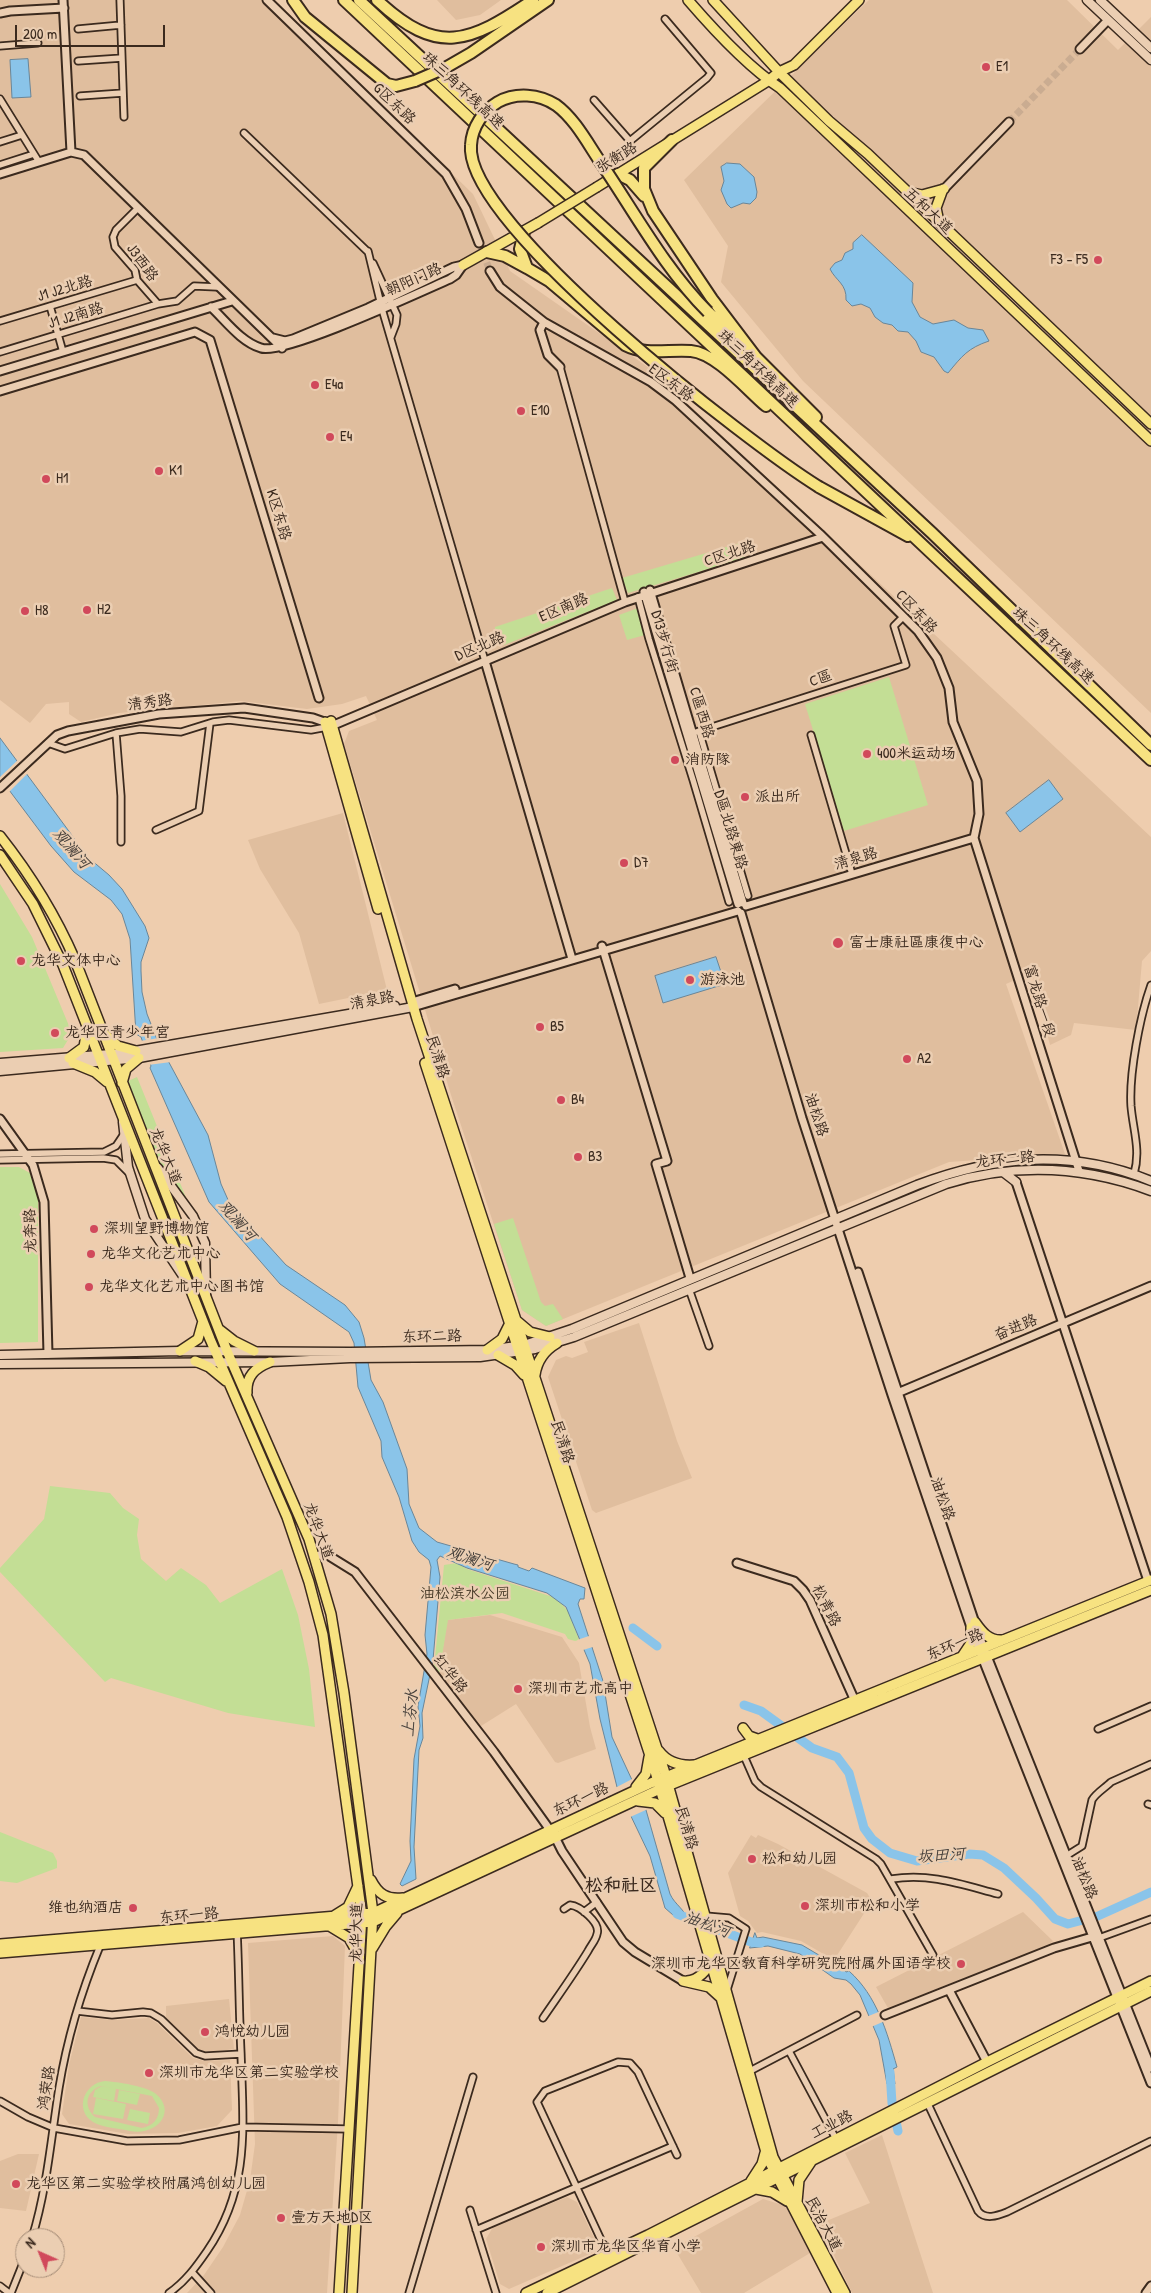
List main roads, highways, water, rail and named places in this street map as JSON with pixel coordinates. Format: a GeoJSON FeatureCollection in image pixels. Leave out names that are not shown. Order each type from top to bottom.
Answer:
{"type":"FeatureCollection","features":[{"type":"Feature","properties":{"kind":"highway"},"geometry":{"type":"LineString","coordinates":[[293,0],[305,17],[387,84],[396,86],[415,81],[445,68],[471,53],[548,0]]}},
{"type":"Feature","properties":{"kind":"highway","name":"珠三角环线高速"},"geometry":{"type":"LineString","coordinates":[[344,0],[1151,760]]}},
{"type":"Feature","properties":{"kind":"highway","name":"珠三角环线高速"},"geometry":{"type":"LineString","coordinates":[[359,0],[932,533],[1151,746]]}},
{"type":"Feature","properties":{"kind":"highway"},"geometry":{"type":"LineString","coordinates":[[377,0],[404,23],[416,30],[444,38],[465,37],[482,31],[532,0]]}},
{"type":"Feature","properties":{"kind":"highway"},"geometry":{"type":"LineString","coordinates":[[932,533],[756,357],[708,312],[669,266],[579,131],[558,106],[538,97],[518,96],[498,103],[488,110],[474,130],[470,144],[472,166],[485,189],[540,257],[600,316],[760,447],[819,487],[907,536],[933,553]]}},
{"type":"Feature","properties":{"kind":"highway"},"geometry":{"type":"LineString","coordinates":[[647,198],[643,181],[644,168],[672,140]]}},
{"type":"Feature","properties":{"kind":"highway"},"geometry":{"type":"LineString","coordinates":[[618,174],[630,180],[647,198],[712,299],[756,357]]}},
{"type":"Feature","properties":{"kind":"highway"},"geometry":{"type":"LineString","coordinates":[[524,232],[520,249],[527,268]]}},
{"type":"Feature","properties":{"kind":"highway"},"geometry":{"type":"LineString","coordinates":[[487,252],[505,256],[549,281],[625,345],[634,350],[692,351],[711,359],[866,493]]}},
{"type":"Feature","properties":{"kind":"main road","name":"五和大道"},"geometry":{"type":"LineString","coordinates":[[688,0],[768,81],[780,88],[1151,441]]}},
{"type":"Feature","properties":{"kind":"main road","name":"五和大道"},"geometry":{"type":"LineString","coordinates":[[712,0],[781,71],[1151,424]]}},
{"type":"Feature","properties":{"kind":"main road","name":"张衡路"},"geometry":{"type":"LineString","coordinates":[[463,265],[524,232],[768,81],[781,71],[851,0]]}},
{"type":"Feature","properties":{"kind":"main road","name":"张衡路"},"geometry":{"type":"LineString","coordinates":[[781,71],[794,65],[859,0]]}},
{"type":"Feature","properties":{"kind":"main road"},"geometry":{"type":"LineString","coordinates":[[1087,0],[1151,60]]}},
{"type":"Feature","properties":{"kind":"main road"},"geometry":{"type":"LineString","coordinates":[[1100,0],[1151,48]]}},
{"type":"Feature","properties":{"kind":"main road"},"geometry":{"type":"LineString","coordinates":[[907,191],[922,195],[944,189],[936,208],[939,222]]}},
{"type":"Feature","properties":{"kind":"main road"},"geometry":{"type":"LineString","coordinates":[[1047,342],[1055,333]]}},
{"type":"Feature","properties":{"kind":"main road","name":"民清路"},"geometry":{"type":"LineString","coordinates":[[329,724],[410,1005],[530,1378],[653,1750],[702,1914],[702,1930],[765,2150],[777,2173]]}},
{"type":"Feature","properties":{"kind":"main road","name":"龙华大道"},"geometry":{"type":"LineString","coordinates":[[0,836],[27,873],[55,918],[75,960],[206,1298],[315,1556],[337,1646],[369,1874],[373,1918],[352,2293]]}},
{"type":"Feature","properties":{"kind":"main road","name":"龙华大道"},"geometry":{"type":"LineString","coordinates":[[0,855],[20,883],[43,922],[64,965],[219,1362],[296,1540],[323,1635],[358,1884],[361,1920],[339,2293]]}},
{"type":"Feature","properties":{"kind":"main road","name":"清泉路"},"geometry":{"type":"LineString","coordinates":[[0,1063],[100,1059],[137,1055],[410,1005]]}},
{"type":"Feature","properties":{"kind":"main road"},"geometry":{"type":"LineString","coordinates":[[87,1026],[84,1047],[71,1060],[95,1072],[110,1084]]}},
{"type":"Feature","properties":{"kind":"main road"},"geometry":{"type":"LineString","coordinates":[[102,1032],[118,1046],[137,1055],[126,1069],[122,1084]]}},
{"type":"Feature","properties":{"kind":"main road","name":"清泉路"},"geometry":{"type":"LineString","coordinates":[[0,1070],[71,1060]]}},
{"type":"Feature","properties":{"kind":"main road"},"geometry":{"type":"LineString","coordinates":[[123,1118],[129,1174],[149,1226],[188,1284]]}},
{"type":"Feature","properties":{"kind":"main road"},"geometry":{"type":"LineString","coordinates":[[152,1160],[193,1216],[205,1243],[206,1298]]}},
{"type":"Feature","properties":{"kind":"main road","name":"龙环二路"},"geometry":{"type":"LineString","coordinates":[[838,1218],[917,1185],[968,1167],[1010,1161],[1075,1161],[1134,1174],[1151,1181]]}},
{"type":"Feature","properties":{"kind":"main road"},"geometry":{"type":"LineString","coordinates":[[1003,1172],[1016,1182],[1022,1170]]}},
{"type":"Feature","properties":{"kind":"main road","name":"龙环二路"},"geometry":{"type":"LineString","coordinates":[[841,1228],[946,1184],[970,1177],[1003,1172],[1022,1170],[1078,1171],[1115,1179],[1151,1191]]}},
{"type":"Feature","properties":{"kind":"main road","name":"东环二路"},"geometry":{"type":"LineString","coordinates":[[553,1340],[690,1278],[838,1218]]}},
{"type":"Feature","properties":{"kind":"main road","name":"东环二路"},"geometry":{"type":"LineString","coordinates":[[0,1355],[254,1351],[350,1355],[498,1355],[553,1340],[689,1289],[841,1228]]}},
{"type":"Feature","properties":{"kind":"main road"},"geometry":{"type":"LineString","coordinates":[[180,1351],[198,1339],[203,1321]]}},
{"type":"Feature","properties":{"kind":"main road"},"geometry":{"type":"LineString","coordinates":[[488,1350],[502,1339],[513,1323],[530,1332],[553,1340],[530,1378],[498,1355]]}},
{"type":"Feature","properties":{"kind":"main road"},"geometry":{"type":"LineString","coordinates":[[217,1325],[230,1338],[254,1351]]}},
{"type":"Feature","properties":{"kind":"main road","name":"东环二路"},"geometry":{"type":"LineString","coordinates":[[378,1355],[521,1348]]}},
{"type":"Feature","properties":{"kind":"main road","name":"东环二路"},"geometry":{"type":"LineString","coordinates":[[0,1364],[195,1361],[270,1362],[350,1355]]}},
{"type":"Feature","properties":{"kind":"main road"},"geometry":{"type":"LineString","coordinates":[[195,1361],[214,1370],[230,1385]]}},
{"type":"Feature","properties":{"kind":"main road"},"geometry":{"type":"LineString","coordinates":[[248,1398],[247,1383],[251,1374],[270,1362]]}},
{"type":"Feature","properties":{"kind":"main road","name":"东环一路"},"geometry":{"type":"LineString","coordinates":[[663,1783],[744,1756],[804,1722],[961,1657],[983,1654],[1005,1640],[1150,1584]]}},
{"type":"Feature","properties":{"kind":"main road","name":"东环一路"},"geometry":{"type":"LineString","coordinates":[[373,1918],[398,1900],[552,1834],[702,1764],[760,1740],[811,1729],[1150,1584]]}},
{"type":"Feature","properties":{"kind":"main road"},"geometry":{"type":"LineString","coordinates":[[961,1657],[969,1647],[973,1624],[990,1638],[1005,1640]]}},
{"type":"Feature","properties":{"kind":"main road"},"geometry":{"type":"LineString","coordinates":[[743,1728],[749,1736],[760,1740]]}},
{"type":"Feature","properties":{"kind":"main road"},"geometry":{"type":"LineString","coordinates":[[668,1817],[658,1804],[642,1793],[653,1750],[675,1764],[702,1764]]}},
{"type":"Feature","properties":{"kind":"main road","name":"民清路"},"geometry":{"type":"LineString","coordinates":[[663,1783],[668,1817],[702,1914],[711,1933],[777,2173]]}},
{"type":"Feature","properties":{"kind":"main road","name":"东环一路"},"geometry":{"type":"LineString","coordinates":[[0,1953],[100,1946],[237,1930],[373,1918],[399,1911],[552,1834]]}},
{"type":"Feature","properties":{"kind":"main road"},"geometry":{"type":"LineString","coordinates":[[369,1874],[379,1893],[398,1900]]}},
{"type":"Feature","properties":{"kind":"main road"},"geometry":{"type":"LineString","coordinates":[[358,1884],[348,1907],[328,1922],[349,1938],[359,1959]]}},
{"type":"Feature","properties":{"kind":"main road"},"geometry":{"type":"LineString","coordinates":[[371,1952],[381,1933],[399,1911]]}},
{"type":"Feature","properties":{"kind":"main road","name":"东环一路"},"geometry":{"type":"LineString","coordinates":[[0,1944],[237,1930]]}},
{"type":"Feature","properties":{"kind":"main road"},"geometry":{"type":"LineString","coordinates":[[710,1959],[706,1970],[700,1976],[692,1980],[683,1980],[709,1987],[722,1999]]}},
{"type":"Feature","properties":{"kind":"main road","name":"工业路"},"geometry":{"type":"LineString","coordinates":[[907,2107],[927,2102],[1120,2000],[1151,1981]]}},
{"type":"Feature","properties":{"kind":"main road","name":"工业路"},"geometry":{"type":"LineString","coordinates":[[777,2173],[815,2158],[987,2062],[1120,2000],[1151,1991]]}},
{"type":"Feature","properties":{"kind":"main road","name":"工业路"},"geometry":{"type":"LineString","coordinates":[[526,2293],[751,2186],[836,2139],[884,2120]]}},
{"type":"Feature","properties":{"kind":"main road"},"geometry":{"type":"LineString","coordinates":[[765,2150],[762,2164],[751,2186],[772,2192],[794,2206],[799,2180],[807,2165],[815,2158]]}},
{"type":"Feature","properties":{"kind":"main road","name":"民治大道"},"geometry":{"type":"LineString","coordinates":[[777,2173],[837,2293]]}},
{"type":"Feature","properties":{"kind":"main road","name":"工业路"},"geometry":{"type":"LineString","coordinates":[[547,2293],[751,2186]]}},
{"type":"Feature","properties":{"kind":"main road","name":"民治大道"},"geometry":{"type":"LineString","coordinates":[[794,2206],[845,2293]]}},
{"type":"Feature","properties":{"kind":"water"},"geometry":{"type":"Polygon","coordinates":[[[28,59],[31,97],[12,98],[10,60],[28,59]]]}},
{"type":"Feature","properties":{"kind":"water"},"geometry":{"type":"Polygon","coordinates":[[[727,163],[740,164],[754,177],[757,192],[756,198],[750,204],[743,203],[731,208],[727,204],[721,190],[724,181],[721,167],[727,163]]]}},
{"type":"Feature","properties":{"kind":"water"},"geometry":{"type":"Polygon","coordinates":[[[862,235],[913,283],[912,302],[920,317],[933,324],[954,320],[968,328],[983,330],[989,341],[966,353],[948,373],[944,371],[934,357],[921,352],[916,341],[908,332],[898,331],[892,325],[883,323],[875,317],[870,308],[861,304],[852,306],[846,300],[843,286],[830,269],[835,263],[842,260],[845,253],[853,249],[853,243],[862,235]]]}},
{"type":"Feature","properties":{"kind":"water","name":"观澜河"},"geometry":{"type":"Polygon","coordinates":[[[0,738],[84,854],[122,889],[145,926],[149,938],[141,962],[141,971],[142,992],[147,1014],[158,1042],[208,1135],[221,1184],[229,1202],[286,1265],[345,1305],[359,1322],[364,1338],[371,1380],[383,1402],[407,1469],[409,1504],[419,1528],[437,1542],[518,1565],[518,1567],[529,1571],[532,1568],[585,1588],[584,1599],[580,1599],[578,1604],[603,1681],[612,1737],[646,1810],[670,1894],[685,1913],[688,1921],[673,1915],[665,1908],[650,1856],[617,1787],[600,1719],[590,1664],[566,1607],[547,1593],[467,1568],[440,1556],[437,1560],[440,1577],[433,1660],[422,1713],[423,1738],[419,1750],[414,1847],[416,1879],[402,1886],[400,1884],[411,1861],[410,1841],[414,1759],[420,1726],[418,1706],[427,1654],[425,1635],[431,1567],[429,1560],[419,1552],[412,1541],[399,1497],[382,1457],[381,1441],[358,1387],[354,1343],[349,1332],[280,1284],[209,1202],[150,1068],[151,1066],[141,1037],[136,1034],[130,939],[122,914],[111,900],[74,872],[51,846],[0,778],[0,738]]]}},
{"type":"Feature","properties":{"kind":"water"},"geometry":{"type":"Polygon","coordinates":[[[1049,780],[1063,799],[1020,832],[1006,813],[1049,780]]]}},
{"type":"Feature","properties":{"kind":"water","name":"游泳池"},"geometry":{"type":"Polygon","coordinates":[[[716,957],[725,984],[663,1003],[655,976],[716,957]]]}},
{"type":"Feature","properties":{"kind":"water"},"geometry":{"type":"Polygon","coordinates":[[[755,1933],[757,1938],[763,1937],[802,1945],[834,1964],[837,1962],[846,1972],[849,1971],[859,1981],[874,2003],[885,2028],[897,2067],[893,2069],[895,2084],[887,2084],[879,2040],[860,1995],[851,1984],[846,1980],[834,1978],[800,1954],[768,1946],[750,1948],[755,1933]]]}},
{"type":"Feature","properties":{"kind":"waterway","name":"坂田河"},"geometry":{"type":"LineString","coordinates":[[633,1628],[657,1646]]}},
{"type":"Feature","properties":{"kind":"waterway","name":"坂田河"},"geometry":{"type":"LineString","coordinates":[[744,1705],[761,1711],[812,1748],[837,1757],[849,1773],[864,1828],[872,1839],[890,1853],[917,1861],[969,1854],[983,1855],[1004,1868],[1055,1919],[1068,1924],[1098,1916],[1151,1892]]}},
{"type":"Feature","properties":{"kind":"waterway","name":"油松河"},"geometry":{"type":"LineString","coordinates":[[677,1914],[751,1942],[761,1943]]}},
{"type":"Feature","properties":{"kind":"waterway","name":"油松河"},"geometry":{"type":"LineString","coordinates":[[890,2072],[892,2103],[898,2131]]}},
{"type":"Feature","properties":{"kind":"tunnel"},"geometry":{"type":"LineString","coordinates":[[1009,122],[1080,49]]}},
{"type":"Feature","properties":{"kind":"tunnel"},"geometry":{"type":"LineString","coordinates":[[479,243],[490,271]]}},
{"type":"Feature","properties":{"kind":"place","name":"E1"},"geometry":{"type":"Point","coordinates":[986,67]}},
{"type":"Feature","properties":{"kind":"place","name":"F3 - F5"},"geometry":{"type":"Point","coordinates":[1098,260]}},
{"type":"Feature","properties":{"kind":"place","name":"E4a"},"geometry":{"type":"Point","coordinates":[315,385]}},
{"type":"Feature","properties":{"kind":"place","name":"E10"},"geometry":{"type":"Point","coordinates":[521,411]}},
{"type":"Feature","properties":{"kind":"place","name":"E4"},"geometry":{"type":"Point","coordinates":[330,437]}},
{"type":"Feature","properties":{"kind":"place","name":"K1"},"geometry":{"type":"Point","coordinates":[159,471]}},
{"type":"Feature","properties":{"kind":"place","name":"H1"},"geometry":{"type":"Point","coordinates":[46,479]}},
{"type":"Feature","properties":{"kind":"place","name":"H2"},"geometry":{"type":"Point","coordinates":[87,610]}},
{"type":"Feature","properties":{"kind":"place","name":"H8"},"geometry":{"type":"Point","coordinates":[25,611]}},
{"type":"Feature","properties":{"kind":"place","name":"400米运动场"},"geometry":{"type":"Point","coordinates":[867,754]}},
{"type":"Feature","properties":{"kind":"place","name":"消防隊"},"geometry":{"type":"Point","coordinates":[675,760]}},
{"type":"Feature","properties":{"kind":"place","name":"派出所"},"geometry":{"type":"Point","coordinates":[745,797]}},
{"type":"Feature","properties":{"kind":"place","name":"D7"},"geometry":{"type":"Point","coordinates":[624,863]}},
{"type":"Feature","properties":{"kind":"place","name":"富士康社區康復中心"},"geometry":{"type":"Point","coordinates":[838,943]}},
{"type":"Feature","properties":{"kind":"place","name":"龙华文体中心"},"geometry":{"type":"Point","coordinates":[21,961]}},
{"type":"Feature","properties":{"kind":"place","name":"游泳池"},"geometry":{"type":"Point","coordinates":[690,980]}},
{"type":"Feature","properties":{"kind":"place","name":"B5"},"geometry":{"type":"Point","coordinates":[540,1027]}},
{"type":"Feature","properties":{"kind":"place","name":"龙华区青少年宫"},"geometry":{"type":"Point","coordinates":[55,1033]}},
{"type":"Feature","properties":{"kind":"place","name":"A2"},"geometry":{"type":"Point","coordinates":[907,1059]}},
{"type":"Feature","properties":{"kind":"place","name":"B4"},"geometry":{"type":"Point","coordinates":[561,1100]}},
{"type":"Feature","properties":{"kind":"place","name":"B3"},"geometry":{"type":"Point","coordinates":[578,1157]}},
{"type":"Feature","properties":{"kind":"place","name":"深圳望野博物馆"},"geometry":{"type":"Point","coordinates":[94,1229]}},
{"type":"Feature","properties":{"kind":"place","name":"龙华文化艺术中心"},"geometry":{"type":"Point","coordinates":[91,1254]}},
{"type":"Feature","properties":{"kind":"place","name":"龙华文化艺术中心图书馆"},"geometry":{"type":"Point","coordinates":[89,1287]}},
{"type":"Feature","properties":{"kind":"place","name":"深圳市艺术高中"},"geometry":{"type":"Point","coordinates":[518,1689]}},
{"type":"Feature","properties":{"kind":"place","name":"松和幼儿园"},"geometry":{"type":"Point","coordinates":[752,1859]}},
{"type":"Feature","properties":{"kind":"place","name":"深圳市松和小学"},"geometry":{"type":"Point","coordinates":[805,1906]}},
{"type":"Feature","properties":{"kind":"place","name":"维也纳酒店"},"geometry":{"type":"Point","coordinates":[133,1908]}},
{"type":"Feature","properties":{"kind":"place","name":"深圳市龙华区教育科学研究院附属外国语学校"},"geometry":{"type":"Point","coordinates":[961,1964]}},
{"type":"Feature","properties":{"kind":"place","name":"鸿悦幼儿园"},"geometry":{"type":"Point","coordinates":[205,2032]}},
{"type":"Feature","properties":{"kind":"place","name":"深圳市龙华区第二实验学校"},"geometry":{"type":"Point","coordinates":[149,2073]}},
{"type":"Feature","properties":{"kind":"place","name":"龙华区第二实验学校附属鸿创幼儿园"},"geometry":{"type":"Point","coordinates":[16,2184]}},
{"type":"Feature","properties":{"kind":"place","name":"壹方天地D区"},"geometry":{"type":"Point","coordinates":[281,2218]}},
{"type":"Feature","properties":{"kind":"place","name":"深圳市龙华区华育小学"},"geometry":{"type":"Point","coordinates":[541,2247]}},
{"type":"Feature","properties":{"kind":"district","name":"松和社区"},"geometry":{"type":"Point","coordinates":[621,1886]}},
{"type":"Feature","properties":{"kind":"park label","name":"油松滨水公园"},"geometry":{"type":"Point","coordinates":[465,1594]}},
{"type":"Feature","properties":{"kind":"water label","name":"上芬水"},"geometry":{"type":"Point","coordinates":[411,1713]}}]}
